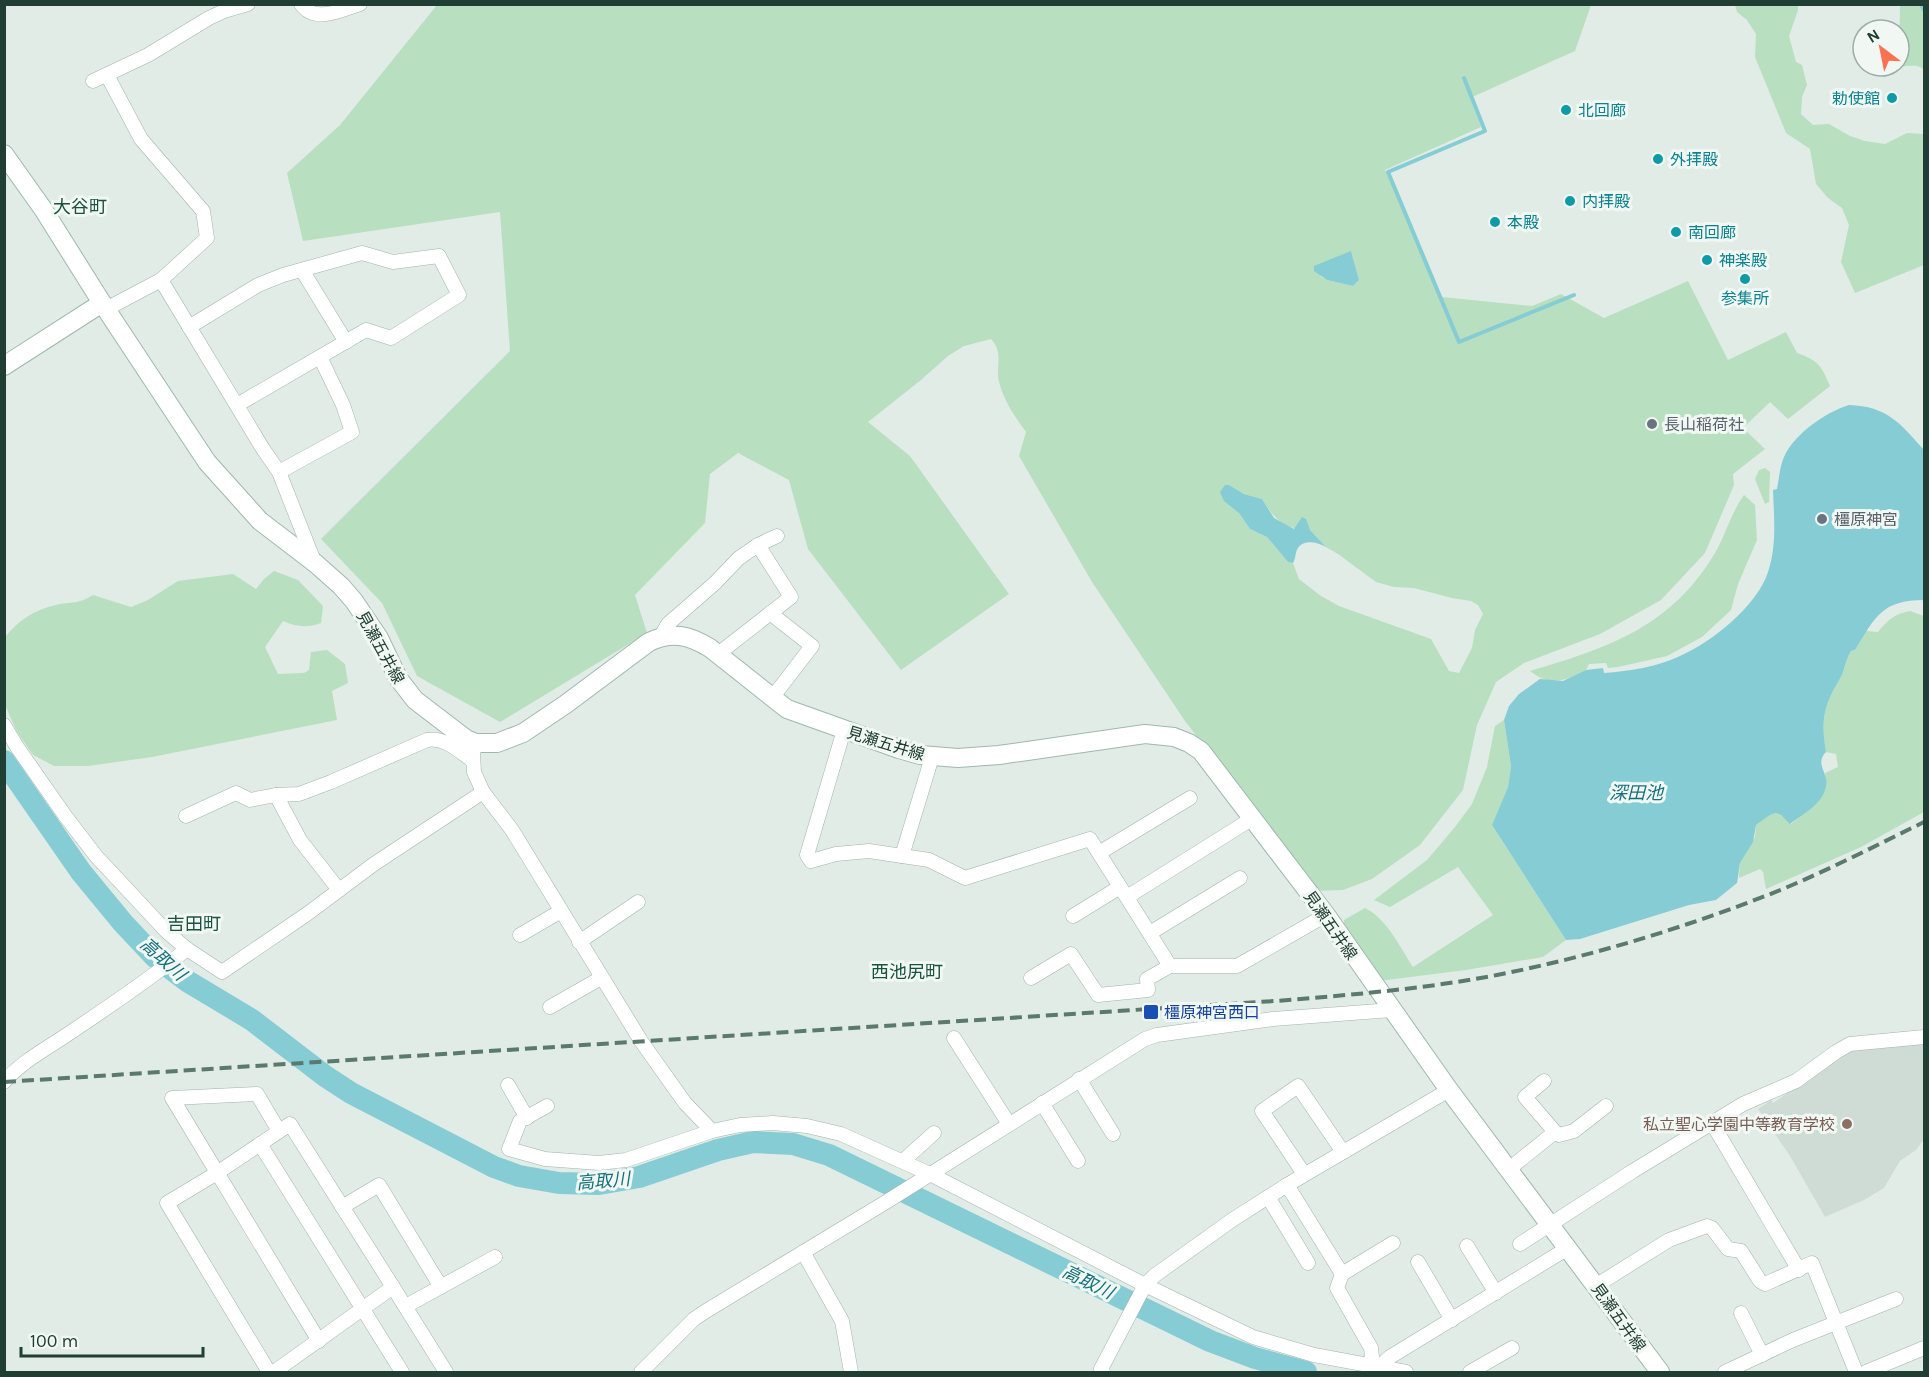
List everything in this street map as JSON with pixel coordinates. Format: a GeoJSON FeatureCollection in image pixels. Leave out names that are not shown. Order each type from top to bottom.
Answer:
{"type":"FeatureCollection","features":[{"type":"Feature","properties":{"kind":"main road","name":"見瀬五井線"},"geometry":{"type":"LineString","coordinates":[[4,154],[43,209],[195,446],[221,480],[272,532],[315,563],[340,585],[367,619],[398,678],[410,695],[466,740],[476,743]]}},
{"type":"Feature","properties":{"kind":"main road"},"geometry":{"type":"LineString","coordinates":[[4,366],[104,306]]}},
{"type":"Feature","properties":{"kind":"main road","name":"見瀬五井線"},"geometry":{"type":"LineString","coordinates":[[661,636],[674,634],[697,639],[772,698],[800,715],[899,749],[932,757],[999,755],[1145,734],[1166,736],[1189,743],[1201,751],[1326,915],[1449,1090],[1660,1372]]}},
{"type":"Feature","properties":{"kind":"main road"},"geometry":{"type":"LineString","coordinates":[[476,743],[497,743],[523,733],[649,642],[661,636]]}},
{"type":"Feature","properties":{"kind":"street"},"geometry":{"type":"LineString","coordinates":[[93,81],[148,55],[209,18],[248,4]]}},
{"type":"Feature","properties":{"kind":"street"},"geometry":{"type":"LineString","coordinates":[[301,4],[313,15],[323,15],[360,4]]}},
{"type":"Feature","properties":{"kind":"street"},"geometry":{"type":"LineString","coordinates":[[104,306],[150,287],[161,280],[207,238],[206,220],[199,205],[141,140],[107,75]]}},
{"type":"Feature","properties":{"kind":"street"},"geometry":{"type":"LineString","coordinates":[[189,327],[264,282],[302,270],[362,253],[393,261],[439,256],[459,295],[391,338],[366,330],[237,405]]}},
{"type":"Feature","properties":{"kind":"street"},"geometry":{"type":"LineString","coordinates":[[302,270],[346,342]]}},
{"type":"Feature","properties":{"kind":"street"},"geometry":{"type":"LineString","coordinates":[[161,280],[279,472],[315,563]]}},
{"type":"Feature","properties":{"kind":"street"},"geometry":{"type":"LineString","coordinates":[[279,472],[351,432],[343,405],[320,357]]}},
{"type":"Feature","properties":{"kind":"street"},"geometry":{"type":"LineString","coordinates":[[661,636],[668,624],[715,583],[739,558],[777,536]]}},
{"type":"Feature","properties":{"kind":"street"},"geometry":{"type":"LineString","coordinates":[[718,654],[791,597],[758,545]]}},
{"type":"Feature","properties":{"kind":"street"},"geometry":{"type":"LineString","coordinates":[[770,613],[812,646],[772,698]]}},
{"type":"Feature","properties":{"kind":"street"},"geometry":{"type":"LineString","coordinates":[[4,725],[66,817],[96,856],[184,952],[222,972],[374,864],[483,792]]}},
{"type":"Feature","properties":{"kind":"street"},"geometry":{"type":"LineString","coordinates":[[844,730],[807,855],[811,861],[852,851],[868,851],[929,860],[965,878],[1090,839],[1170,966]]}},
{"type":"Feature","properties":{"kind":"street"},"geometry":{"type":"LineString","coordinates":[[186,816],[236,793],[250,800],[276,795],[299,794],[427,740],[436,739],[445,742],[473,761]]}},
{"type":"Feature","properties":{"kind":"street"},"geometry":{"type":"LineString","coordinates":[[476,743],[474,772],[483,792],[512,830],[641,1041],[674,1088],[712,1131]]}},
{"type":"Feature","properties":{"kind":"street"},"geometry":{"type":"LineString","coordinates":[[902,856],[932,757]]}},
{"type":"Feature","properties":{"kind":"street"},"geometry":{"type":"LineString","coordinates":[[276,795],[300,840],[339,890]]}},
{"type":"Feature","properties":{"kind":"street"},"geometry":{"type":"LineString","coordinates":[[1099,853],[1190,798]]}},
{"type":"Feature","properties":{"kind":"street"},"geometry":{"type":"LineString","coordinates":[[1073,916],[1124,892],[1253,818]]}},
{"type":"Feature","properties":{"kind":"street"},"geometry":{"type":"LineString","coordinates":[[1150,933],[1240,878]]}},
{"type":"Feature","properties":{"kind":"street"},"geometry":{"type":"LineString","coordinates":[[579,942],[638,902]]}},
{"type":"Feature","properties":{"kind":"street"},"geometry":{"type":"LineString","coordinates":[[520,935],[561,911]]}},
{"type":"Feature","properties":{"kind":"street"},"geometry":{"type":"LineString","coordinates":[[1031,978],[1071,954],[1098,995],[1148,990],[1147,980],[1170,966],[1237,966],[1326,915]]}},
{"type":"Feature","properties":{"kind":"street"},"geometry":{"type":"LineString","coordinates":[[4,1082],[12,1072],[184,952]]}},
{"type":"Feature","properties":{"kind":"street"},"geometry":{"type":"LineString","coordinates":[[550,1007],[601,978]]}},
{"type":"Feature","properties":{"kind":"street"},"geometry":{"type":"LineString","coordinates":[[641,1372],[694,1319],[886,1202],[1134,1045],[1157,1035],[1273,1019],[1392,1010]]}},
{"type":"Feature","properties":{"kind":"street"},"geometry":{"type":"LineString","coordinates":[[1520,1244],[1616,1181],[1762,1094],[1781,1089],[1796,1081],[1850,1044],[1924,1037]]}},
{"type":"Feature","properties":{"kind":"street"},"geometry":{"type":"LineString","coordinates":[[954,1038],[1009,1124]]}},
{"type":"Feature","properties":{"kind":"street"},"geometry":{"type":"LineString","coordinates":[[1079,1079],[1113,1134]]}},
{"type":"Feature","properties":{"kind":"street"},"geometry":{"type":"LineString","coordinates":[[1544,1081],[1525,1097],[1559,1135],[1574,1131],[1606,1106]]}},
{"type":"Feature","properties":{"kind":"street"},"geometry":{"type":"LineString","coordinates":[[508,1085],[527,1118]]}},
{"type":"Feature","properties":{"kind":"street"},"geometry":{"type":"LineString","coordinates":[[1304,1174],[1262,1111],[1298,1086],[1343,1152]]}},
{"type":"Feature","properties":{"kind":"street"},"geometry":{"type":"LineString","coordinates":[[1102,1372],[1101,1369],[1144,1288],[1166,1267],[1304,1174],[1449,1090]]}},
{"type":"Feature","properties":{"kind":"street"},"geometry":{"type":"LineString","coordinates":[[279,1131],[257,1094],[172,1098],[319,1341]]}},
{"type":"Feature","properties":{"kind":"street"},"geometry":{"type":"LineString","coordinates":[[1042,1103],[1078,1161]]}},
{"type":"Feature","properties":{"kind":"street"},"geometry":{"type":"LineString","coordinates":[[547,1106],[520,1121],[509,1149],[544,1159],[599,1163],[626,1160],[712,1131],[740,1125],[773,1123],[807,1126],[841,1134],[903,1161],[925,1177],[1144,1288],[1253,1337],[1314,1356],[1406,1372]]}},
{"type":"Feature","properties":{"kind":"street"},"geometry":{"type":"LineString","coordinates":[[1712,1123],[1798,1270]]}},
{"type":"Feature","properties":{"kind":"street"},"geometry":{"type":"LineString","coordinates":[[268,1372],[167,1203],[290,1124],[446,1372]]}},
{"type":"Feature","properties":{"kind":"street"},"geometry":{"type":"LineString","coordinates":[[903,1161],[934,1132]]}},
{"type":"Feature","properties":{"kind":"street"},"geometry":{"type":"LineString","coordinates":[[1509,1169],[1555,1132]]}},
{"type":"Feature","properties":{"kind":"street"},"geometry":{"type":"LineString","coordinates":[[260,1144],[402,1372]]}},
{"type":"Feature","properties":{"kind":"street"},"geometry":{"type":"LineString","coordinates":[[342,1207],[379,1185],[441,1287]]}},
{"type":"Feature","properties":{"kind":"street"},"geometry":{"type":"LineString","coordinates":[[1287,1185],[1342,1274]]}},
{"type":"Feature","properties":{"kind":"street"},"geometry":{"type":"LineString","coordinates":[[1268,1197],[1308,1263]]}},
{"type":"Feature","properties":{"kind":"street"},"geometry":{"type":"LineString","coordinates":[[1597,1286],[1669,1240],[1707,1226],[1712,1228],[1728,1249],[1741,1251],[1760,1281],[1765,1284],[1812,1263],[1856,1372]]}},
{"type":"Feature","properties":{"kind":"street"},"geometry":{"type":"LineString","coordinates":[[1373,1367],[1371,1348],[1337,1288],[1342,1274],[1393,1243]]}},
{"type":"Feature","properties":{"kind":"street"},"geometry":{"type":"LineString","coordinates":[[1467,1246],[1496,1293]]}},
{"type":"Feature","properties":{"kind":"street"},"geometry":{"type":"LineString","coordinates":[[1373,1367],[1568,1248]]}},
{"type":"Feature","properties":{"kind":"street"},"geometry":{"type":"LineString","coordinates":[[802,1252],[842,1321],[851,1372]]}},
{"type":"Feature","properties":{"kind":"street"},"geometry":{"type":"LineString","coordinates":[[406,1306],[495,1257]]}},
{"type":"Feature","properties":{"kind":"street"},"geometry":{"type":"LineString","coordinates":[[1418,1262],[1452,1320]]}},
{"type":"Feature","properties":{"kind":"street"},"geometry":{"type":"LineString","coordinates":[[274,1372],[393,1287]]}},
{"type":"Feature","properties":{"kind":"street"},"geometry":{"type":"LineString","coordinates":[[1725,1372],[1896,1299]]}},
{"type":"Feature","properties":{"kind":"street"},"geometry":{"type":"LineString","coordinates":[[1740,1312],[1762,1355]]}},
{"type":"Feature","properties":{"kind":"street"},"geometry":{"type":"LineString","coordinates":[[1470,1372],[1512,1348]]}},
{"type":"Feature","properties":{"kind":"street"},"geometry":{"type":"LineString","coordinates":[[1866,1372],[1924,1348]]}},
{"type":"Feature","properties":{"kind":"shaded area","name":"私立聖心学園中等教育学校"},"geometry":{"type":"Polygon","coordinates":[[[1924,1041],[1924,1139],[1916,1150],[1900,1161],[1884,1188],[1864,1200],[1825,1217],[1790,1156],[1758,1109],[1771,1100],[1773,1103],[1848,1050],[1924,1041]]]}},
{"type":"Feature","properties":{"kind":"green space"},"geometry":{"type":"Polygon","coordinates":[[[437,5],[1591,5],[1575,51],[1470,98],[1481,127],[1385,170],[1442,297],[1532,306],[1561,294],[1604,318],[1688,281],[1728,360],[1786,332],[1797,353],[1818,365],[1830,386],[1788,419],[1770,402],[1743,428],[1765,449],[1733,474],[1734,485],[1705,553],[1661,600],[1600,634],[1524,663],[1496,682],[1477,725],[1463,790],[1420,845],[1372,879],[1343,890],[1315,891],[1185,721],[1092,582],[1019,456],[1026,432],[1002,392],[998,379],[997,350],[991,339],[964,346],[948,356],[868,422],[910,456],[1009,594],[901,670],[808,549],[789,480],[738,453],[710,474],[705,523],[635,595],[647,633],[500,722],[417,676],[382,603],[321,539],[510,351],[500,212],[303,241],[287,173],[340,125],[437,5]],[[1351,251],[1320,276],[1353,286],[1359,280],[1351,251]],[[1229,485],[1239,513],[1250,529],[1267,537],[1288,562],[1293,563],[1299,579],[1339,606],[1431,639],[1449,671],[1459,673],[1472,648],[1475,630],[1483,614],[1478,605],[1471,601],[1414,588],[1394,587],[1376,582],[1326,547],[1310,530],[1287,526],[1276,518],[1262,499],[1244,494],[1229,485]]]}},
{"type":"Feature","properties":{"kind":"green space"},"geometry":{"type":"Polygon","coordinates":[[[1735,5],[1798,5],[1789,36],[1796,62],[1802,65],[1807,85],[1802,97],[1801,114],[1813,125],[1829,124],[1850,136],[1885,144],[1907,133],[1924,134],[1924,265],[1855,293],[1841,262],[1849,225],[1842,208],[1828,198],[1816,184],[1810,149],[1786,133],[1755,57],[1756,34],[1747,20],[1737,12],[1735,5]]]}},
{"type":"Feature","properties":{"kind":"green space"},"geometry":{"type":"Polygon","coordinates":[[[1900,5],[1924,5],[1924,70],[1921,67],[1911,66],[1911,18],[1900,18],[1900,5]]]}},
{"type":"Feature","properties":{"kind":"green space"},"geometry":{"type":"Polygon","coordinates":[[[1765,468],[1770,472],[1769,502],[1765,504],[1755,479],[1759,470],[1765,468]]]}},
{"type":"Feature","properties":{"kind":"green space"},"geometry":{"type":"Polygon","coordinates":[[[1744,495],[1755,505],[1757,540],[1738,584],[1731,610],[1702,637],[1667,656],[1618,667],[1608,668],[1606,663],[1589,664],[1586,670],[1558,681],[1544,679],[1530,671],[1611,643],[1658,617],[1698,578],[1715,553],[1744,495]]]}},
{"type":"Feature","properties":{"kind":"green space"},"geometry":{"type":"Polygon","coordinates":[[[274,571],[298,580],[323,606],[321,623],[302,626],[283,621],[265,647],[278,674],[304,673],[309,670],[311,652],[327,650],[345,664],[348,683],[332,691],[337,720],[152,757],[88,766],[54,766],[33,755],[17,732],[5,705],[5,637],[28,617],[48,607],[78,602],[93,595],[131,607],[148,600],[178,581],[233,574],[256,589],[274,571]]]}},
{"type":"Feature","properties":{"kind":"green space"},"geometry":{"type":"Polygon","coordinates":[[[1910,611],[1924,616],[1924,812],[1861,847],[1766,889],[1763,872],[1760,869],[1739,878],[1740,863],[1755,837],[1756,825],[1776,813],[1791,824],[1816,803],[1824,789],[1825,773],[1838,767],[1836,754],[1826,752],[1824,720],[1829,699],[1851,651],[1855,650],[1866,631],[1878,632],[1892,618],[1910,611]]]}},
{"type":"Feature","properties":{"kind":"green space"},"geometry":{"type":"Polygon","coordinates":[[[1504,720],[1511,766],[1508,787],[1492,825],[1566,940],[1543,957],[1379,981],[1344,929],[1344,920],[1365,908],[1373,913],[1392,934],[1413,967],[1493,915],[1458,867],[1390,907],[1374,900],[1427,860],[1472,804],[1487,767],[1495,726],[1504,720]]]}},
{"type":"Feature","properties":{"kind":"water"},"geometry":{"type":"Polygon","coordinates":[[[1351,251],[1359,280],[1353,286],[1327,280],[1314,271],[1314,266],[1351,251]]]}},
{"type":"Feature","properties":{"kind":"water","name":"深田池"},"geometry":{"type":"Polygon","coordinates":[[[1849,405],[1874,409],[1892,418],[1924,450],[1924,600],[1898,603],[1889,607],[1868,628],[1855,650],[1851,651],[1825,713],[1826,752],[1821,761],[1826,786],[1821,798],[1812,808],[1790,824],[1776,813],[1756,825],[1753,842],[1740,863],[1737,883],[1716,900],[1689,905],[1580,939],[1566,940],[1492,825],[1508,787],[1511,766],[1504,720],[1509,706],[1519,694],[1540,679],[1563,681],[1586,670],[1603,668],[1604,673],[1652,666],[1693,650],[1732,622],[1754,598],[1768,572],[1774,542],[1773,490],[1777,489],[1784,457],[1803,432],[1821,418],[1849,405]]]}},
{"type":"Feature","properties":{"kind":"water"},"geometry":{"type":"Polygon","coordinates":[[[1225,485],[1262,499],[1274,518],[1294,529],[1302,517],[1306,519],[1310,530],[1326,547],[1315,543],[1304,543],[1297,550],[1293,563],[1288,562],[1267,537],[1250,529],[1239,513],[1224,501],[1220,492],[1225,485]]]}},
{"type":"Feature","properties":{"kind":"waterway"},"geometry":{"type":"LineString","coordinates":[[1921,4],[1924,10]]}},
{"type":"Feature","properties":{"kind":"waterway"},"geometry":{"type":"LineString","coordinates":[[1464,78],[1485,131],[1388,172],[1459,342],[1574,295]]}},
{"type":"Feature","properties":{"kind":"waterway","name":"高取川"},"geometry":{"type":"LineString","coordinates":[[4,761],[81,872],[123,923],[155,957],[187,981],[252,1020],[351,1093],[494,1167],[519,1176],[559,1183],[599,1184],[639,1177],[718,1150],[753,1142],[793,1144],[829,1155],[1210,1341],[1255,1358],[1306,1372]]}},
{"type":"Feature","properties":{"kind":"railway"},"geometry":{"type":"LineString","coordinates":[[4,1082],[1275,1001],[1442,984],[1566,960],[1701,919],[1808,878],[1924,822]]}},
{"type":"Feature","properties":{"kind":"place","name":"勅使館"},"geometry":{"type":"Point","coordinates":[1892,98]}},
{"type":"Feature","properties":{"kind":"place","name":"北回廊"},"geometry":{"type":"Point","coordinates":[1566,110]}},
{"type":"Feature","properties":{"kind":"place","name":"外拝殿"},"geometry":{"type":"Point","coordinates":[1658,159]}},
{"type":"Feature","properties":{"kind":"place","name":"内拝殿"},"geometry":{"type":"Point","coordinates":[1570,201]}},
{"type":"Feature","properties":{"kind":"place","name":"本殿"},"geometry":{"type":"Point","coordinates":[1495,222]}},
{"type":"Feature","properties":{"kind":"place","name":"南回廊"},"geometry":{"type":"Point","coordinates":[1676,232]}},
{"type":"Feature","properties":{"kind":"place","name":"神楽殿"},"geometry":{"type":"Point","coordinates":[1707,260]}},
{"type":"Feature","properties":{"kind":"place","name":"参集所"},"geometry":{"type":"Point","coordinates":[1745,279]}},
{"type":"Feature","properties":{"kind":"place","name":"長山稲荷社"},"geometry":{"type":"Point","coordinates":[1652,424]}},
{"type":"Feature","properties":{"kind":"place","name":"橿原神宮"},"geometry":{"type":"Point","coordinates":[1822,519]}},
{"type":"Feature","properties":{"kind":"place","name":"橿原神宮西口"},"geometry":{"type":"Point","coordinates":[1151,1012]}},
{"type":"Feature","properties":{"kind":"place","name":"私立聖心学園中等教育学校"},"geometry":{"type":"Point","coordinates":[1847,1124]}},
{"type":"Feature","properties":{"kind":"district","name":"大谷町"},"geometry":{"type":"Point","coordinates":[80,207]}},
{"type":"Feature","properties":{"kind":"district","name":"吉田町"},"geometry":{"type":"Point","coordinates":[194,924]}},
{"type":"Feature","properties":{"kind":"district","name":"西池尻町"},"geometry":{"type":"Point","coordinates":[907,972]}}]}
